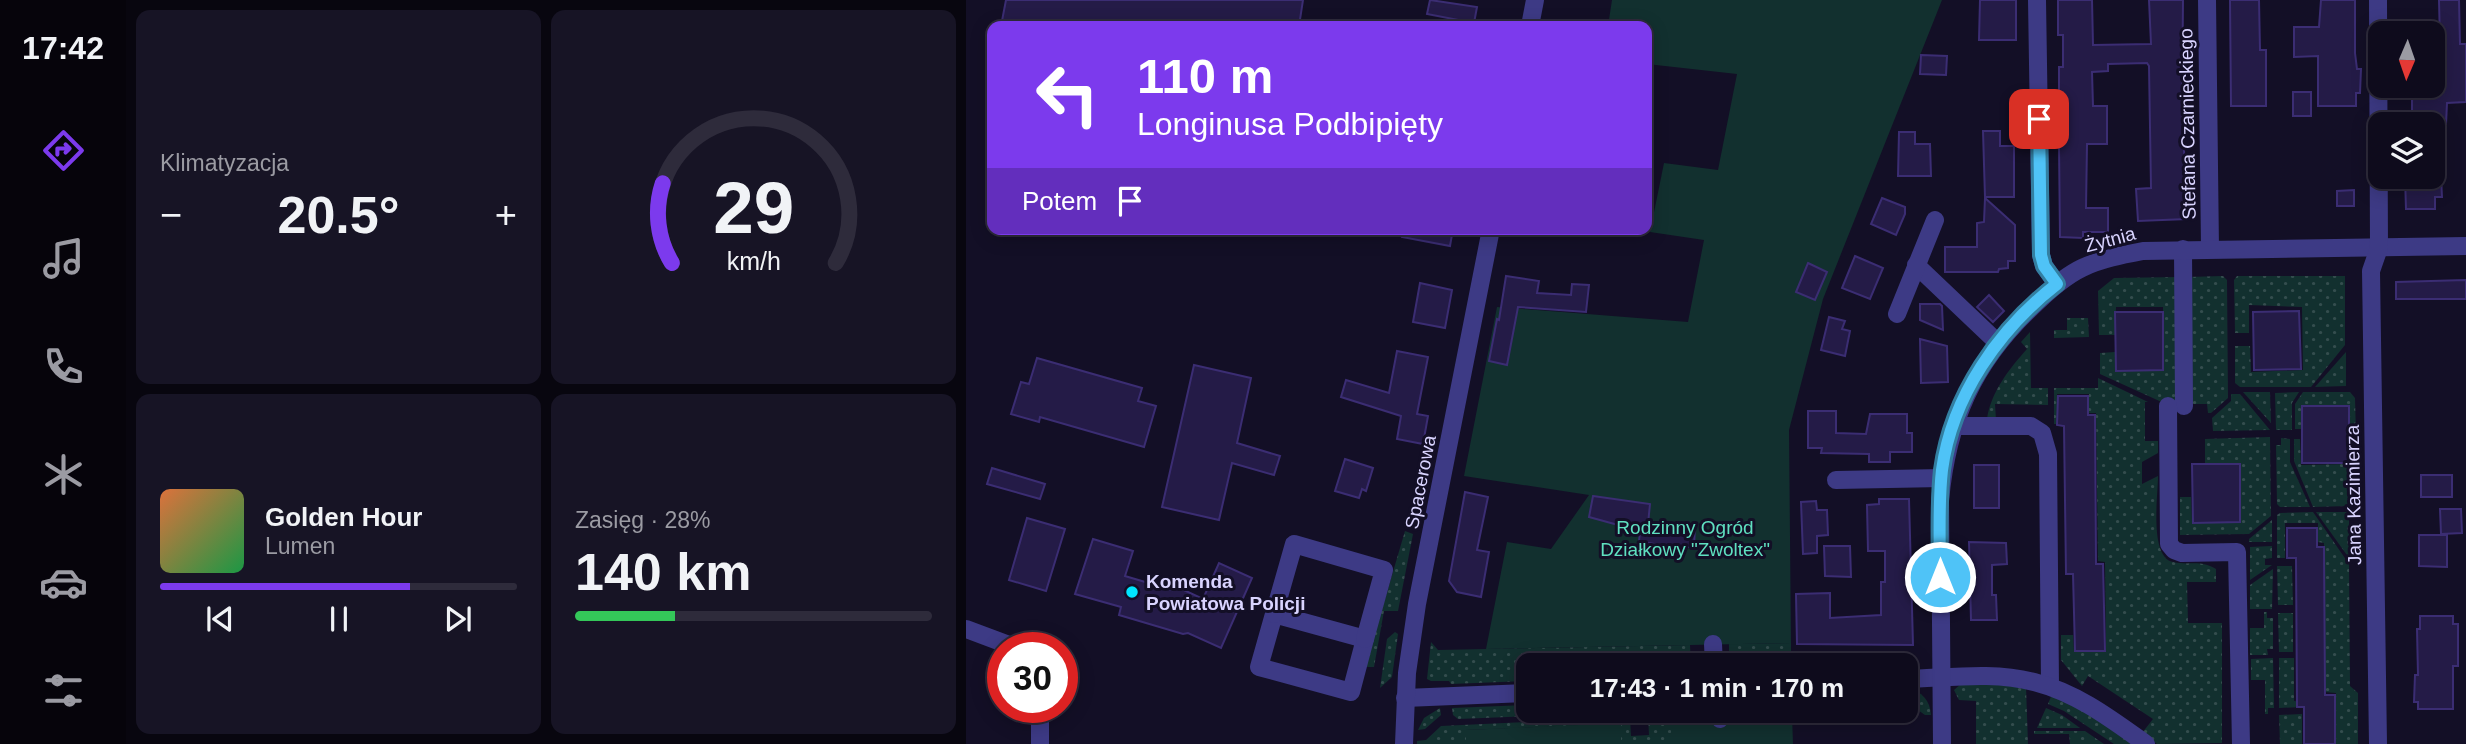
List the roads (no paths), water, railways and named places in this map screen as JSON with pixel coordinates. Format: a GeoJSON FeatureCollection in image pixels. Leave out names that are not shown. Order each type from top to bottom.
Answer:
{"type":"FeatureCollection","features":[{"type":"Feature","properties":{"kind":"street"},"geometry":{"type":"LineString","coordinates":[[1531,21],[1535,0]]}},
{"type":"Feature","properties":{"kind":"street"},"geometry":{"type":"LineString","coordinates":[[2037,0],[2041,255],[2044,266],[2057,284]]}},
{"type":"Feature","properties":{"kind":"street","name":"Stefana Czarnieckiego"},"geometry":{"type":"LineString","coordinates":[[2207,0],[2210,248]]}},
{"type":"Feature","properties":{"kind":"street","name":"Jana Kazimierza"},"geometry":{"type":"LineString","coordinates":[[2378,0],[2379,248],[2371,271],[2378,744]]}},
{"type":"Feature","properties":{"kind":"street"},"geometry":{"type":"LineString","coordinates":[[1896,314],[1935,220]]}},
{"type":"Feature","properties":{"kind":"street","name":"Spacerowa"},"geometry":{"type":"LineString","coordinates":[[1404,744],[1405,698],[1417,604],[1490,235]]}},
{"type":"Feature","properties":{"kind":"street","name":"Żytnia"},"geometry":{"type":"LineString","coordinates":[[1942,744],[1942,478],[1953,426],[1968,389],[2010,328],[2057,284],[2080,269],[2109,258],[2143,251],[2466,246]]}},
{"type":"Feature","properties":{"kind":"street"},"geometry":{"type":"LineString","coordinates":[[2183,249],[2169,544],[2182,553],[2237,552],[2241,744]]}},
{"type":"Feature","properties":{"kind":"street"},"geometry":{"type":"LineString","coordinates":[[1916,265],[1998,343]]}},
{"type":"Feature","properties":{"kind":"street"},"geometry":{"type":"LineString","coordinates":[[1953,426],[2031,426],[2042,433],[2048,454],[2050,686]]}},
{"type":"Feature","properties":{"kind":"street"},"geometry":{"type":"LineString","coordinates":[[1836,480],[1942,478]]}},
{"type":"Feature","properties":{"kind":"street"},"geometry":{"type":"LineString","coordinates":[[1294,544],[1384,570],[1351,692],[1259,667],[1274,614],[1294,544]]}},
{"type":"Feature","properties":{"kind":"street"},"geometry":{"type":"LineString","coordinates":[[1274,614],[1365,639]]}},
{"type":"Feature","properties":{"kind":"street"},"geometry":{"type":"LineString","coordinates":[[966,629],[987,637]]}},
{"type":"Feature","properties":{"kind":"street"},"geometry":{"type":"LineString","coordinates":[[1713,644],[1713,653]]}},
{"type":"Feature","properties":{"kind":"street"},"geometry":{"type":"LineString","coordinates":[[1918,679],[1998,677],[2050,686],[2084,702],[2146,744]]}},
{"type":"Feature","properties":{"kind":"street"},"geometry":{"type":"LineString","coordinates":[[1405,698],[1516,693]]}},
{"type":"Feature","properties":{"kind":"street"},"geometry":{"type":"LineString","coordinates":[[1040,723],[1040,744]]}},
{"type":"Feature","properties":{"kind":"place","name":"Komenda Powiatowa Policji"},"geometry":{"type":"Point","coordinates":[1132,592]}},
{"type":"Feature","properties":{"kind":"park label","name":"Rodzinny Ogród Działkowy \"Zwoltex\""},"geometry":{"type":"Point","coordinates":[1685,538]}}]}
